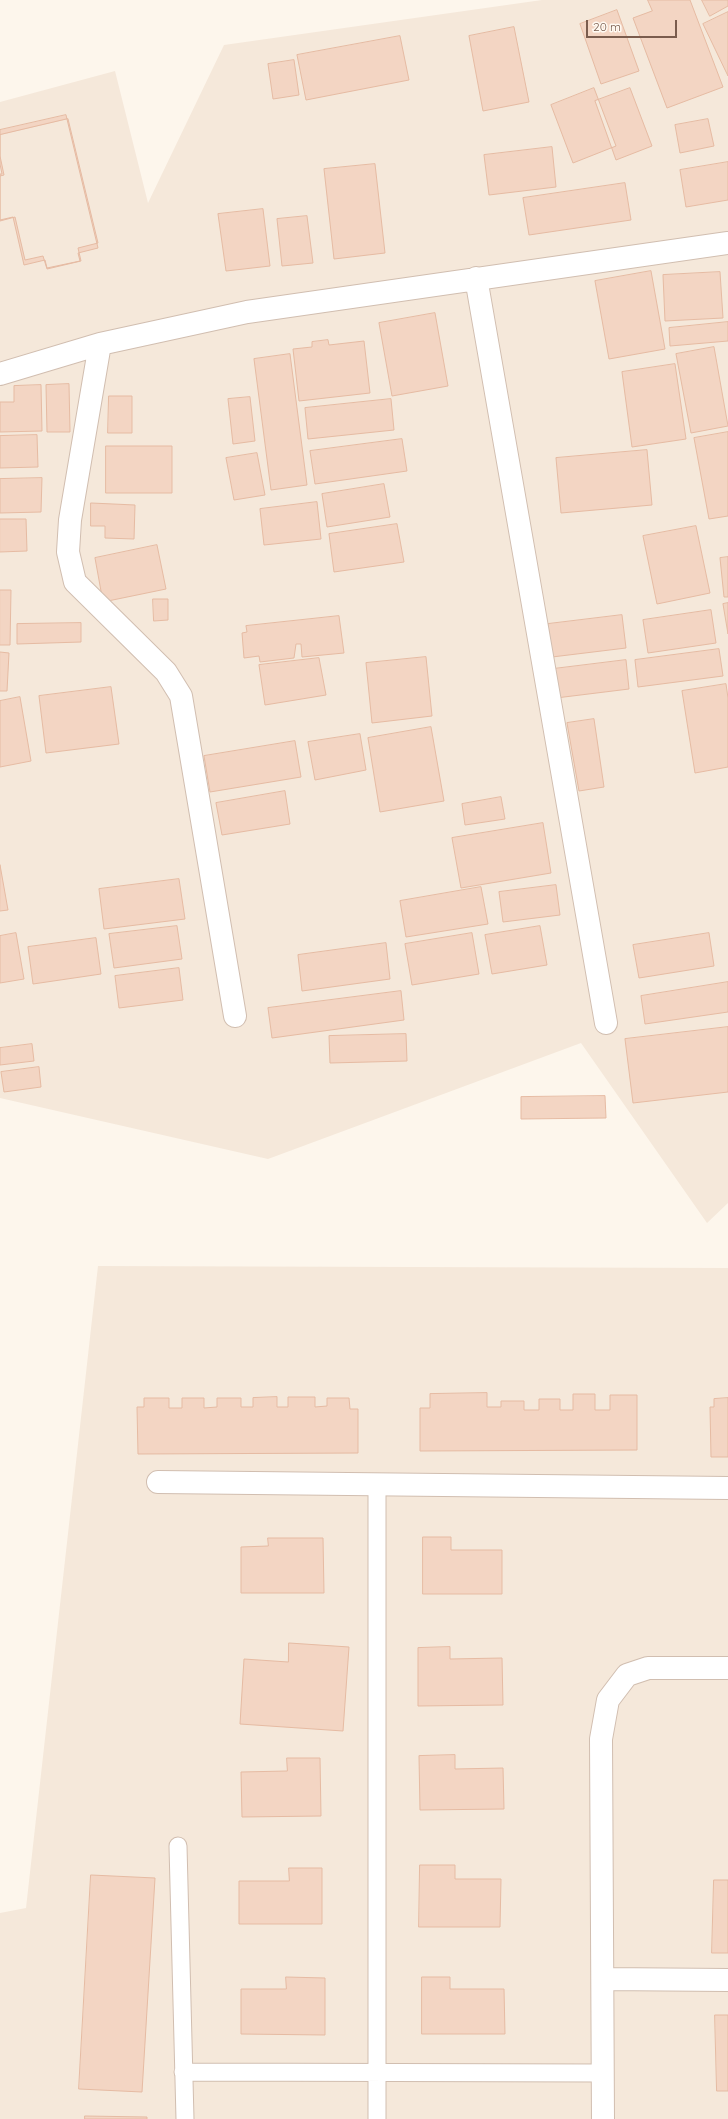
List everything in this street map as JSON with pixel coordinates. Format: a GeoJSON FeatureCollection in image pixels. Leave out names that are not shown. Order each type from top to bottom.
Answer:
{"type":"FeatureCollection","features":[{"type":"Feature","properties":{"kind":"street"},"geometry":{"type":"LineString","coordinates":[[0,374],[100,344],[247,312],[728,243]]}},
{"type":"Feature","properties":{"kind":"street"},"geometry":{"type":"LineString","coordinates":[[476,278],[606,1023]]}},
{"type":"Feature","properties":{"kind":"street"},"geometry":{"type":"LineString","coordinates":[[100,344],[70,520],[68,552],[75,582],[166,672],[180,696],[235,1016]]}},
{"type":"Feature","properties":{"kind":"street"},"geometry":{"type":"LineString","coordinates":[[158,1482],[377,1486],[728,1488]]}},
{"type":"Feature","properties":{"kind":"street"},"geometry":{"type":"LineString","coordinates":[[603,2119],[601,1739],[608,1700],[627,1675],[648,1668],[728,1668]]}},
{"type":"Feature","properties":{"kind":"street"},"geometry":{"type":"LineString","coordinates":[[603,1979],[728,1980]]}},
{"type":"Feature","properties":{"kind":"lane"},"geometry":{"type":"LineString","coordinates":[[377,1486],[378,2119]]}},
{"type":"Feature","properties":{"kind":"lane"},"geometry":{"type":"LineString","coordinates":[[178,1846],[185,2119]]}},
{"type":"Feature","properties":{"kind":"lane"},"geometry":{"type":"LineString","coordinates":[[183,2072],[377,2071],[603,2073]]}},
{"type":"Feature","properties":{"kind":"shaded area"},"geometry":{"type":"Polygon","coordinates":[[[542,0],[728,0],[728,1203],[707,1223],[581,1043],[268,1159],[0,1098],[0,102],[115,71],[148,203],[224,45],[542,0]]]}},
{"type":"Feature","properties":{"kind":"shaded area"},"geometry":{"type":"Polygon","coordinates":[[[98,1266],[728,1268],[728,2119],[0,2119],[0,1913],[26,1908],[98,1266]]]}},
{"type":"Feature","properties":{"kind":"building"},"geometry":{"type":"Polygon","coordinates":[[[648,0],[690,0],[723,87],[667,108],[633,18],[652,11],[648,0]]]}},
{"type":"Feature","properties":{"kind":"building"},"geometry":{"type":"Polygon","coordinates":[[[702,0],[728,0],[728,6],[710,16],[702,0]]]}},
{"type":"Feature","properties":{"kind":"building"},"geometry":{"type":"Polygon","coordinates":[[[617,10],[639,71],[601,84],[580,24],[617,10]]]}},
{"type":"Feature","properties":{"kind":"building"},"geometry":{"type":"Polygon","coordinates":[[[728,12],[728,76],[703,24],[728,12]]]}},
{"type":"Feature","properties":{"kind":"building"},"geometry":{"type":"Polygon","coordinates":[[[514,27],[529,102],[483,111],[469,36],[514,27]]]}},
{"type":"Feature","properties":{"kind":"building"},"geometry":{"type":"Polygon","coordinates":[[[400,36],[409,80],[306,100],[297,55],[400,36]]]}},
{"type":"Feature","properties":{"kind":"building"},"geometry":{"type":"Polygon","coordinates":[[[294,60],[299,95],[273,99],[268,64],[294,60]]]}},
{"type":"Feature","properties":{"kind":"building"},"geometry":{"type":"Polygon","coordinates":[[[594,88],[616,146],[573,163],[551,105],[594,88]]]}},
{"type":"Feature","properties":{"kind":"building"},"geometry":{"type":"Polygon","coordinates":[[[630,88],[652,146],[616,160],[595,101],[630,88]]]}},
{"type":"Feature","properties":{"kind":"building"},"geometry":{"type":"Polygon","coordinates":[[[66,115],[98,248],[78,253],[80,261],[47,268],[45,260],[24,265],[13,217],[0,220],[0,174],[2,174],[0,164],[0,130],[66,115]]]}},
{"type":"Feature","properties":{"kind":"building"},"geometry":{"type":"Polygon","coordinates":[[[68,119],[98,243],[78,248],[81,261],[47,269],[43,256],[25,260],[15,217],[0,221],[0,176],[4,175],[0,156],[0,135],[68,119]]]}},
{"type":"Feature","properties":{"kind":"building"},"geometry":{"type":"Polygon","coordinates":[[[708,119],[714,146],[680,153],[675,125],[708,119]]]}},
{"type":"Feature","properties":{"kind":"building"},"geometry":{"type":"Polygon","coordinates":[[[552,147],[556,187],[489,195],[484,155],[552,147]]]}},
{"type":"Feature","properties":{"kind":"building"},"geometry":{"type":"Polygon","coordinates":[[[728,162],[728,200],[686,207],[680,170],[728,162]]]}},
{"type":"Feature","properties":{"kind":"building"},"geometry":{"type":"Polygon","coordinates":[[[375,164],[385,253],[334,259],[324,169],[375,164]]]}},
{"type":"Feature","properties":{"kind":"building"},"geometry":{"type":"Polygon","coordinates":[[[625,183],[631,220],[529,235],[523,198],[625,183]]]}},
{"type":"Feature","properties":{"kind":"building"},"geometry":{"type":"Polygon","coordinates":[[[263,209],[270,266],[226,271],[218,214],[263,209]]]}},
{"type":"Feature","properties":{"kind":"building"},"geometry":{"type":"Polygon","coordinates":[[[307,216],[313,263],[282,266],[277,219],[307,216]]]}},
{"type":"Feature","properties":{"kind":"building"},"geometry":{"type":"Polygon","coordinates":[[[651,271],[665,349],[609,359],[595,281],[651,271]]]}},
{"type":"Feature","properties":{"kind":"building"},"geometry":{"type":"Polygon","coordinates":[[[720,272],[723,318],[665,321],[663,275],[720,272]]]}},
{"type":"Feature","properties":{"kind":"building"},"geometry":{"type":"Polygon","coordinates":[[[435,313],[448,386],[392,396],[379,323],[435,313]]]}},
{"type":"Feature","properties":{"kind":"building"},"geometry":{"type":"Polygon","coordinates":[[[728,322],[728,341],[670,346],[669,328],[728,322]]]}},
{"type":"Feature","properties":{"kind":"building"},"geometry":{"type":"Polygon","coordinates":[[[328,340],[329,345],[364,341],[370,393],[299,401],[293,349],[312,347],[312,342],[328,340]]]}},
{"type":"Feature","properties":{"kind":"building"},"geometry":{"type":"Polygon","coordinates":[[[714,347],[728,426],[691,433],[676,354],[714,347]]]}},
{"type":"Feature","properties":{"kind":"building"},"geometry":{"type":"Polygon","coordinates":[[[290,354],[307,485],[271,490],[254,359],[290,354]]]}},
{"type":"Feature","properties":{"kind":"building"},"geometry":{"type":"Polygon","coordinates":[[[675,364],[686,439],[632,447],[622,372],[675,364]]]}},
{"type":"Feature","properties":{"kind":"building"},"geometry":{"type":"Polygon","coordinates":[[[69,384],[70,432],[47,432],[46,385],[69,384]]]}},
{"type":"Feature","properties":{"kind":"building"},"geometry":{"type":"Polygon","coordinates":[[[41,385],[42,431],[0,432],[0,402],[14,402],[14,386],[41,385]]]}},
{"type":"Feature","properties":{"kind":"building"},"geometry":{"type":"Polygon","coordinates":[[[109,396],[132,396],[132,433],[108,433],[109,396]]]}},
{"type":"Feature","properties":{"kind":"building"},"geometry":{"type":"Polygon","coordinates":[[[250,397],[255,441],[233,444],[228,399],[250,397]]]}},
{"type":"Feature","properties":{"kind":"building"},"geometry":{"type":"Polygon","coordinates":[[[391,399],[394,430],[308,439],[305,408],[391,399]]]}},
{"type":"Feature","properties":{"kind":"building"},"geometry":{"type":"Polygon","coordinates":[[[728,432],[728,516],[709,519],[694,438],[728,432]]]}},
{"type":"Feature","properties":{"kind":"building"},"geometry":{"type":"Polygon","coordinates":[[[37,435],[38,467],[0,468],[0,436],[37,435]]]}},
{"type":"Feature","properties":{"kind":"building"},"geometry":{"type":"Polygon","coordinates":[[[402,439],[407,471],[315,484],[310,451],[402,439]]]}},
{"type":"Feature","properties":{"kind":"building"},"geometry":{"type":"Polygon","coordinates":[[[106,446],[172,446],[172,493],[106,493],[106,446]]]}},
{"type":"Feature","properties":{"kind":"building"},"geometry":{"type":"Polygon","coordinates":[[[647,450],[652,505],[561,513],[556,458],[647,450]]]}},
{"type":"Feature","properties":{"kind":"building"},"geometry":{"type":"Polygon","coordinates":[[[257,453],[265,495],[234,500],[226,458],[257,453]]]}},
{"type":"Feature","properties":{"kind":"building"},"geometry":{"type":"Polygon","coordinates":[[[42,478],[41,512],[0,513],[0,479],[42,478]]]}},
{"type":"Feature","properties":{"kind":"building"},"geometry":{"type":"Polygon","coordinates":[[[384,484],[390,517],[327,527],[322,494],[384,484]]]}},
{"type":"Feature","properties":{"kind":"building"},"geometry":{"type":"Polygon","coordinates":[[[317,502],[321,539],[264,545],[260,509],[317,502]]]}},
{"type":"Feature","properties":{"kind":"building"},"geometry":{"type":"Polygon","coordinates":[[[91,503],[135,505],[134,539],[105,538],[105,526],[91,526],[91,503]]]}},
{"type":"Feature","properties":{"kind":"building"},"geometry":{"type":"Polygon","coordinates":[[[0,519],[26,519],[27,551],[0,552],[0,519]]]}},
{"type":"Feature","properties":{"kind":"building"},"geometry":{"type":"Polygon","coordinates":[[[397,524],[404,562],[334,572],[329,534],[397,524]]]}},
{"type":"Feature","properties":{"kind":"building"},"geometry":{"type":"Polygon","coordinates":[[[696,526],[710,593],[657,604],[643,536],[696,526]]]}},
{"type":"Feature","properties":{"kind":"building"},"geometry":{"type":"Polygon","coordinates":[[[157,545],[166,589],[103,602],[95,558],[157,545]]]}},
{"type":"Feature","properties":{"kind":"building"},"geometry":{"type":"Polygon","coordinates":[[[728,557],[728,597],[724,597],[720,558],[728,557]]]}},
{"type":"Feature","properties":{"kind":"building"},"geometry":{"type":"Polygon","coordinates":[[[0,590],[11,590],[10,645],[0,645],[0,590]]]}},
{"type":"Feature","properties":{"kind":"building"},"geometry":{"type":"Polygon","coordinates":[[[153,599],[168,599],[168,620],[154,621],[153,599]]]}},
{"type":"Feature","properties":{"kind":"building"},"geometry":{"type":"Polygon","coordinates":[[[728,603],[728,634],[723,604],[728,603]]]}},
{"type":"Feature","properties":{"kind":"building"},"geometry":{"type":"Polygon","coordinates":[[[711,610],[716,643],[648,653],[643,620],[711,610]]]}},
{"type":"Feature","properties":{"kind":"building"},"geometry":{"type":"Polygon","coordinates":[[[622,615],[626,648],[552,657],[548,624],[622,615]]]}},
{"type":"Feature","properties":{"kind":"building"},"geometry":{"type":"Polygon","coordinates":[[[339,616],[344,653],[302,657],[301,644],[296,644],[294,658],[260,662],[259,656],[244,658],[242,633],[247,632],[246,626],[339,616]]]}},
{"type":"Feature","properties":{"kind":"building"},"geometry":{"type":"Polygon","coordinates":[[[81,623],[81,642],[17,644],[17,624],[81,623]]]}},
{"type":"Feature","properties":{"kind":"building"},"geometry":{"type":"Polygon","coordinates":[[[719,649],[723,676],[638,687],[635,660],[719,649]]]}},
{"type":"Feature","properties":{"kind":"building"},"geometry":{"type":"Polygon","coordinates":[[[0,652],[9,653],[7,691],[0,691],[0,652]]]}},
{"type":"Feature","properties":{"kind":"building"},"geometry":{"type":"Polygon","coordinates":[[[426,657],[432,716],[372,723],[366,663],[426,657]]]}},
{"type":"Feature","properties":{"kind":"building"},"geometry":{"type":"Polygon","coordinates":[[[319,658],[326,695],[265,705],[259,665],[319,658]]]}},
{"type":"Feature","properties":{"kind":"building"},"geometry":{"type":"Polygon","coordinates":[[[626,660],[629,689],[556,698],[553,669],[626,660]]]}},
{"type":"Feature","properties":{"kind":"building"},"geometry":{"type":"Polygon","coordinates":[[[726,684],[728,698],[728,767],[695,773],[682,691],[726,684]]]}},
{"type":"Feature","properties":{"kind":"building"},"geometry":{"type":"Polygon","coordinates":[[[111,687],[119,744],[46,753],[39,696],[111,687]]]}},
{"type":"Feature","properties":{"kind":"building"},"geometry":{"type":"Polygon","coordinates":[[[20,697],[31,761],[0,767],[0,701],[20,697]]]}},
{"type":"Feature","properties":{"kind":"building"},"geometry":{"type":"Polygon","coordinates":[[[594,719],[604,787],[579,791],[567,723],[594,719]]]}},
{"type":"Feature","properties":{"kind":"building"},"geometry":{"type":"Polygon","coordinates":[[[431,727],[444,801],[380,812],[368,738],[431,727]]]}},
{"type":"Feature","properties":{"kind":"building"},"geometry":{"type":"Polygon","coordinates":[[[360,734],[366,770],[315,780],[308,742],[360,734]]]}},
{"type":"Feature","properties":{"kind":"building"},"geometry":{"type":"Polygon","coordinates":[[[295,741],[301,777],[210,792],[204,756],[295,741]]]}},
{"type":"Feature","properties":{"kind":"building"},"geometry":{"type":"Polygon","coordinates":[[[285,791],[290,824],[222,835],[216,803],[285,791]]]}},
{"type":"Feature","properties":{"kind":"building"},"geometry":{"type":"Polygon","coordinates":[[[501,797],[505,819],[465,825],[462,804],[501,797]]]}},
{"type":"Feature","properties":{"kind":"building"},"geometry":{"type":"Polygon","coordinates":[[[543,823],[551,873],[461,888],[452,838],[543,823]]]}},
{"type":"Feature","properties":{"kind":"building"},"geometry":{"type":"Polygon","coordinates":[[[0,865],[8,910],[0,911],[0,865]]]}},
{"type":"Feature","properties":{"kind":"building"},"geometry":{"type":"Polygon","coordinates":[[[179,879],[185,919],[104,929],[99,889],[179,879]]]}},
{"type":"Feature","properties":{"kind":"building"},"geometry":{"type":"Polygon","coordinates":[[[556,885],[560,915],[503,922],[499,892],[556,885]]]}},
{"type":"Feature","properties":{"kind":"building"},"geometry":{"type":"Polygon","coordinates":[[[481,887],[488,924],[406,937],[400,901],[481,887]]]}},
{"type":"Feature","properties":{"kind":"building"},"geometry":{"type":"Polygon","coordinates":[[[177,926],[182,959],[114,968],[109,934],[177,926]]]}},
{"type":"Feature","properties":{"kind":"building"},"geometry":{"type":"Polygon","coordinates":[[[540,926],[547,965],[492,974],[485,935],[540,926]]]}},
{"type":"Feature","properties":{"kind":"building"},"geometry":{"type":"Polygon","coordinates":[[[16,933],[24,979],[0,983],[0,936],[16,933]]]}},
{"type":"Feature","properties":{"kind":"building"},"geometry":{"type":"Polygon","coordinates":[[[472,933],[479,974],[412,985],[405,944],[472,933]]]}},
{"type":"Feature","properties":{"kind":"building"},"geometry":{"type":"Polygon","coordinates":[[[709,933],[714,966],[639,978],[633,945],[709,933]]]}},
{"type":"Feature","properties":{"kind":"building"},"geometry":{"type":"Polygon","coordinates":[[[96,938],[101,974],[33,984],[28,947],[96,938]]]}},
{"type":"Feature","properties":{"kind":"building"},"geometry":{"type":"Polygon","coordinates":[[[386,943],[390,979],[302,991],[298,955],[386,943]]]}},
{"type":"Feature","properties":{"kind":"building"},"geometry":{"type":"Polygon","coordinates":[[[179,968],[183,1000],[119,1008],[115,976],[179,968]]]}},
{"type":"Feature","properties":{"kind":"building"},"geometry":{"type":"Polygon","coordinates":[[[728,982],[728,1012],[645,1024],[641,996],[728,982]]]}},
{"type":"Feature","properties":{"kind":"building"},"geometry":{"type":"Polygon","coordinates":[[[401,991],[404,1020],[272,1038],[268,1008],[401,991]]]}},
{"type":"Feature","properties":{"kind":"building"},"geometry":{"type":"Polygon","coordinates":[[[728,1027],[728,1092],[633,1103],[625,1039],[728,1027]]]}},
{"type":"Feature","properties":{"kind":"building"},"geometry":{"type":"Polygon","coordinates":[[[406,1034],[407,1061],[330,1063],[329,1036],[406,1034]]]}},
{"type":"Feature","properties":{"kind":"building"},"geometry":{"type":"Polygon","coordinates":[[[32,1044],[34,1061],[0,1065],[0,1048],[32,1044]]]}},
{"type":"Feature","properties":{"kind":"building"},"geometry":{"type":"Polygon","coordinates":[[[39,1067],[41,1087],[4,1092],[1,1072],[39,1067]]]}},
{"type":"Feature","properties":{"kind":"building"},"geometry":{"type":"Polygon","coordinates":[[[605,1096],[606,1118],[521,1119],[521,1097],[605,1096]]]}},
{"type":"Feature","properties":{"kind":"building"},"geometry":{"type":"Polygon","coordinates":[[[487,1393],[487,1407],[501,1407],[501,1401],[524,1401],[524,1410],[539,1410],[539,1399],[560,1399],[560,1410],[573,1410],[573,1394],[595,1394],[595,1410],[610,1410],[610,1395],[637,1395],[637,1450],[420,1451],[420,1408],[430,1408],[430,1394],[487,1393]]]}},
{"type":"Feature","properties":{"kind":"building"},"geometry":{"type":"Polygon","coordinates":[[[277,1397],[277,1407],[288,1407],[288,1397],[315,1397],[315,1407],[327,1406],[327,1398],[349,1398],[350,1409],[358,1409],[358,1453],[138,1454],[137,1407],[144,1407],[144,1398],[169,1398],[169,1408],[182,1408],[182,1398],[204,1398],[204,1408],[217,1407],[217,1398],[241,1398],[241,1407],[253,1407],[253,1398],[277,1397]]]}},
{"type":"Feature","properties":{"kind":"building"},"geometry":{"type":"Polygon","coordinates":[[[728,1398],[728,1457],[711,1457],[710,1407],[714,1407],[714,1399],[728,1398]]]}},
{"type":"Feature","properties":{"kind":"building"},"geometry":{"type":"Polygon","coordinates":[[[423,1537],[451,1537],[451,1550],[502,1550],[502,1594],[423,1594],[423,1537]]]}},
{"type":"Feature","properties":{"kind":"building"},"geometry":{"type":"Polygon","coordinates":[[[268,1538],[323,1538],[324,1593],[241,1593],[241,1547],[268,1546],[268,1538]]]}},
{"type":"Feature","properties":{"kind":"building"},"geometry":{"type":"Polygon","coordinates":[[[289,1643],[349,1647],[343,1731],[240,1724],[244,1659],[288,1662],[289,1643]]]}},
{"type":"Feature","properties":{"kind":"building"},"geometry":{"type":"Polygon","coordinates":[[[450,1647],[450,1659],[502,1658],[503,1705],[418,1706],[418,1648],[450,1647]]]}},
{"type":"Feature","properties":{"kind":"building"},"geometry":{"type":"Polygon","coordinates":[[[455,1755],[455,1769],[503,1768],[504,1809],[420,1810],[419,1756],[455,1755]]]}},
{"type":"Feature","properties":{"kind":"building"},"geometry":{"type":"Polygon","coordinates":[[[287,1758],[320,1758],[321,1816],[242,1817],[241,1772],[287,1771],[287,1758]]]}},
{"type":"Feature","properties":{"kind":"building"},"geometry":{"type":"Polygon","coordinates":[[[420,1865],[455,1865],[455,1879],[501,1879],[500,1927],[419,1927],[420,1865]]]}},
{"type":"Feature","properties":{"kind":"building"},"geometry":{"type":"Polygon","coordinates":[[[289,1868],[322,1868],[322,1924],[239,1924],[239,1881],[289,1881],[289,1868]]]}},
{"type":"Feature","properties":{"kind":"building"},"geometry":{"type":"Polygon","coordinates":[[[91,1875],[155,1878],[142,2092],[79,2089],[91,1875]]]}},
{"type":"Feature","properties":{"kind":"building"},"geometry":{"type":"Polygon","coordinates":[[[714,1880],[728,1880],[728,1953],[712,1953],[714,1880]]]}},
{"type":"Feature","properties":{"kind":"building"},"geometry":{"type":"Polygon","coordinates":[[[286,1977],[325,1978],[325,2035],[241,2034],[241,1989],[286,1989],[286,1977]]]}},
{"type":"Feature","properties":{"kind":"building"},"geometry":{"type":"Polygon","coordinates":[[[422,1977],[450,1977],[450,1989],[504,1989],[505,2034],[422,2034],[422,1977]]]}},
{"type":"Feature","properties":{"kind":"building"},"geometry":{"type":"Polygon","coordinates":[[[715,2015],[728,2015],[728,2091],[717,2091],[715,2015]]]}},
{"type":"Feature","properties":{"kind":"building"},"geometry":{"type":"Polygon","coordinates":[[[85,2116],[147,2117],[147,2119],[85,2119],[85,2116]]]}}]}
